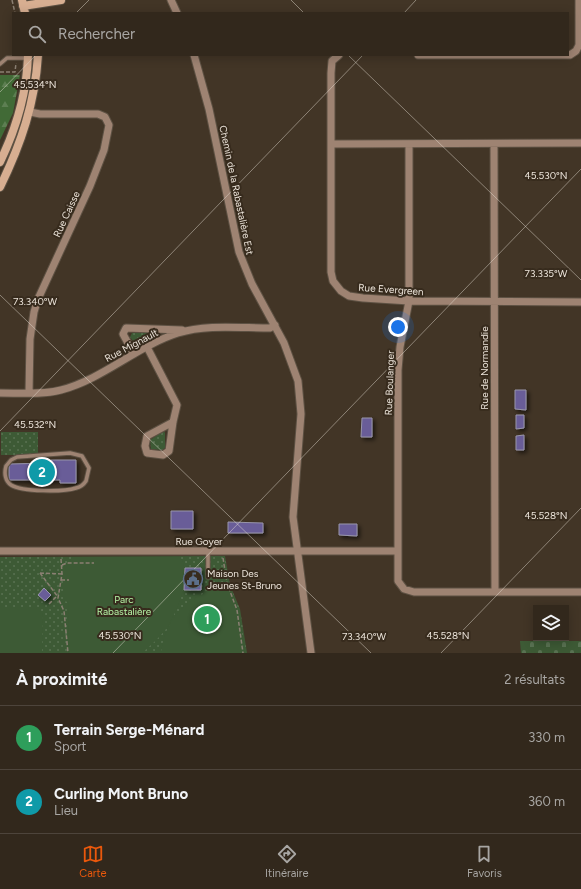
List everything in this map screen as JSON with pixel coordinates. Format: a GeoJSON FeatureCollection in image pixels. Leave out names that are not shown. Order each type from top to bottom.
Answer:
{"type":"FeatureCollection","features":[{"type":"Feature","properties":{"kind":"street"},"geometry":{"type":"LineString","coordinates":[[23,6],[34,6],[61,0]]}},
{"type":"Feature","properties":{"kind":"street"},"geometry":{"type":"LineString","coordinates":[[171,0],[177,12]]}},
{"type":"Feature","properties":{"kind":"street"},"geometry":{"type":"LineString","coordinates":[[569,55],[576,51],[579,45],[579,0]]}},
{"type":"Feature","properties":{"kind":"street"},"geometry":{"type":"LineString","coordinates":[[0,187],[21,139],[30,112],[36,82],[38,56]]}},
{"type":"Feature","properties":{"kind":"street","name":"Chemin de la Rabastalière Est"},"geometry":{"type":"LineString","coordinates":[[194,56],[209,109],[239,252],[252,284],[275,325],[293,365],[300,393],[301,414],[294,508],[297,550],[311,653]]}},
{"type":"Feature","properties":{"kind":"street"},"geometry":{"type":"LineString","coordinates":[[0,162],[18,114],[27,57]]}},
{"type":"Feature","properties":{"kind":"street","name":"Rue Evergreen"},"geometry":{"type":"LineString","coordinates":[[336,57],[331,73],[331,272],[333,281],[341,291],[350,296],[409,301],[581,302]]}},
{"type":"Feature","properties":{"kind":"street","name":"Rue Caisse"},"geometry":{"type":"LineString","coordinates":[[30,112],[40,114],[96,113],[106,119],[110,128],[96,173],[38,299],[34,312],[30,339],[30,393]]}},
{"type":"Feature","properties":{"kind":"street"},"geometry":{"type":"LineString","coordinates":[[332,144],[581,143]]}},
{"type":"Feature","properties":{"kind":"street","name":"Rue Boulanger"},"geometry":{"type":"LineString","coordinates":[[409,144],[409,301],[400,347],[398,370],[398,578],[401,585],[406,590],[414,592],[495,592]]}},
{"type":"Feature","properties":{"kind":"street","name":"Rue de Normandie"},"geometry":{"type":"LineString","coordinates":[[494,144],[495,592]]}},
{"type":"Feature","properties":{"kind":"street","name":"Rue Mignault"},"geometry":{"type":"LineString","coordinates":[[0,393],[50,392],[71,387],[92,378],[147,347],[188,330],[270,328],[275,325]]}},
{"type":"Feature","properties":{"kind":"street"},"geometry":{"type":"LineString","coordinates":[[134,354],[123,334],[126,328],[188,330]]}},
{"type":"Feature","properties":{"kind":"street"},"geometry":{"type":"LineString","coordinates":[[147,347],[176,401],[177,410],[173,422],[168,453],[163,455],[148,453],[145,448],[146,437],[173,422]]}},
{"type":"Feature","properties":{"kind":"street","name":"Rue Goyer"},"geometry":{"type":"LineString","coordinates":[[0,550],[398,550]]}},
{"type":"Feature","properties":{"kind":"street"},"geometry":{"type":"LineString","coordinates":[[495,592],[581,592]]}},
{"type":"Feature","properties":{"kind":"lane"},"geometry":{"type":"LineString","coordinates":[[0,64],[8,58],[27,57]]}},
{"type":"Feature","properties":{"kind":"lane"},"geometry":{"type":"LineString","coordinates":[[56,454],[74,454],[86,460],[89,473],[82,485],[68,490],[45,490],[12,485],[5,476],[7,464],[17,457],[56,454]]}},
{"type":"Feature","properties":{"kind":"lane"},"geometry":{"type":"LineString","coordinates":[[208,550],[208,577]]}},
{"type":"Feature","properties":{"kind":"path"},"geometry":{"type":"LineString","coordinates":[[12,0],[15,12]]}},
{"type":"Feature","properties":{"kind":"path"},"geometry":{"type":"LineString","coordinates":[[0,72],[16,72],[16,58]]}},
{"type":"Feature","properties":{"kind":"path"},"geometry":{"type":"LineString","coordinates":[[50,604],[57,597],[61,580],[62,566],[60,556]]}},
{"type":"Feature","properties":{"kind":"path"},"geometry":{"type":"LineString","coordinates":[[223,556],[227,583],[237,610],[243,653]]}},
{"type":"Feature","properties":{"kind":"path"},"geometry":{"type":"LineString","coordinates":[[62,566],[67,563],[94,563]]}},
{"type":"Feature","properties":{"kind":"path"},"geometry":{"type":"LineString","coordinates":[[62,574],[40,573],[57,597],[64,611],[68,653]]}},
{"type":"Feature","properties":{"kind":"path"},"geometry":{"type":"LineString","coordinates":[[61,580],[69,580]]}},
{"type":"Feature","properties":{"kind":"green space"},"geometry":{"type":"Polygon","coordinates":[[[0,75],[20,75],[13,113],[0,140],[0,75]]]}},
{"type":"Feature","properties":{"kind":"green space"},"geometry":{"type":"Polygon","coordinates":[[[132,333],[159,334],[137,346],[130,337],[132,333]]]}},
{"type":"Feature","properties":{"kind":"green space"},"geometry":{"type":"Polygon","coordinates":[[[164,431],[165,448],[162,450],[151,449],[150,440],[164,431]]]}},
{"type":"Feature","properties":{"kind":"green space"},"geometry":{"type":"Polygon","coordinates":[[[1,432],[38,432],[38,455],[1,455],[1,432]]]}},
{"type":"Feature","properties":{"kind":"green space","name":"Parc Rabastalière"},"geometry":{"type":"Polygon","coordinates":[[[225,556],[230,585],[240,609],[247,653],[0,653],[0,557],[225,556]]]}},
{"type":"Feature","properties":{"kind":"green space"},"geometry":{"type":"Polygon","coordinates":[[[73,557],[180,557],[184,564],[185,573],[179,604],[166,629],[142,653],[69,653],[68,602],[64,601],[64,567],[73,557]]]}},
{"type":"Feature","properties":{"kind":"green space"},"geometry":{"type":"Polygon","coordinates":[[[229,585],[238,609],[245,653],[161,653],[164,639],[169,627],[175,616],[183,607],[203,594],[229,585]]]}},
{"type":"Feature","properties":{"kind":"green space"},"geometry":{"type":"Polygon","coordinates":[[[0,608],[36,608],[43,614],[42,653],[0,653],[0,608]]]}},
{"type":"Feature","properties":{"kind":"green space"},"geometry":{"type":"Polygon","coordinates":[[[520,641],[581,641],[581,653],[521,653],[520,641]]]}},
{"type":"Feature","properties":{"kind":"building"},"geometry":{"type":"Polygon","coordinates":[[[515,390],[526,390],[526,410],[515,409],[515,390]]]}},
{"type":"Feature","properties":{"kind":"building"},"geometry":{"type":"Polygon","coordinates":[[[516,415],[524,415],[524,428],[516,429],[516,415]]]}},
{"type":"Feature","properties":{"kind":"building"},"geometry":{"type":"Polygon","coordinates":[[[362,418],[372,418],[372,437],[361,437],[362,418]]]}},
{"type":"Feature","properties":{"kind":"building"},"geometry":{"type":"Polygon","coordinates":[[[524,435],[524,450],[516,450],[516,436],[524,435]]]}},
{"type":"Feature","properties":{"kind":"building"},"geometry":{"type":"Polygon","coordinates":[[[51,460],[76,460],[76,483],[60,483],[60,480],[9,480],[9,464],[51,463],[51,460]]]}},
{"type":"Feature","properties":{"kind":"building"},"geometry":{"type":"Polygon","coordinates":[[[171,511],[193,511],[193,529],[171,529],[171,511]]]}},
{"type":"Feature","properties":{"kind":"building"},"geometry":{"type":"Polygon","coordinates":[[[228,522],[263,523],[263,533],[228,533],[228,522]]]}},
{"type":"Feature","properties":{"kind":"building"},"geometry":{"type":"Polygon","coordinates":[[[339,524],[357,524],[357,536],[339,535],[339,524]]]}},
{"type":"Feature","properties":{"kind":"building","name":"Maison Des Jeunes St-Bruno"},"geometry":{"type":"Polygon","coordinates":[[[185,568],[201,568],[201,590],[184,590],[185,568]]]}},
{"type":"Feature","properties":{"kind":"building"},"geometry":{"type":"Polygon","coordinates":[[[44,588],[51,595],[45,601],[38,595],[44,588]]]}},
{"type":"Feature","properties":{"kind":"place","name":"Curling Mont Bruno"},"geometry":{"type":"Point","coordinates":[42,472]}},
{"type":"Feature","properties":{"kind":"place","name":"Maison Des Jeunes St-Bruno"},"geometry":{"type":"Point","coordinates":[193,579]}},
{"type":"Feature","properties":{"kind":"place","name":"Terrain Serge-Ménard"},"geometry":{"type":"Point","coordinates":[207,619]}}]}
